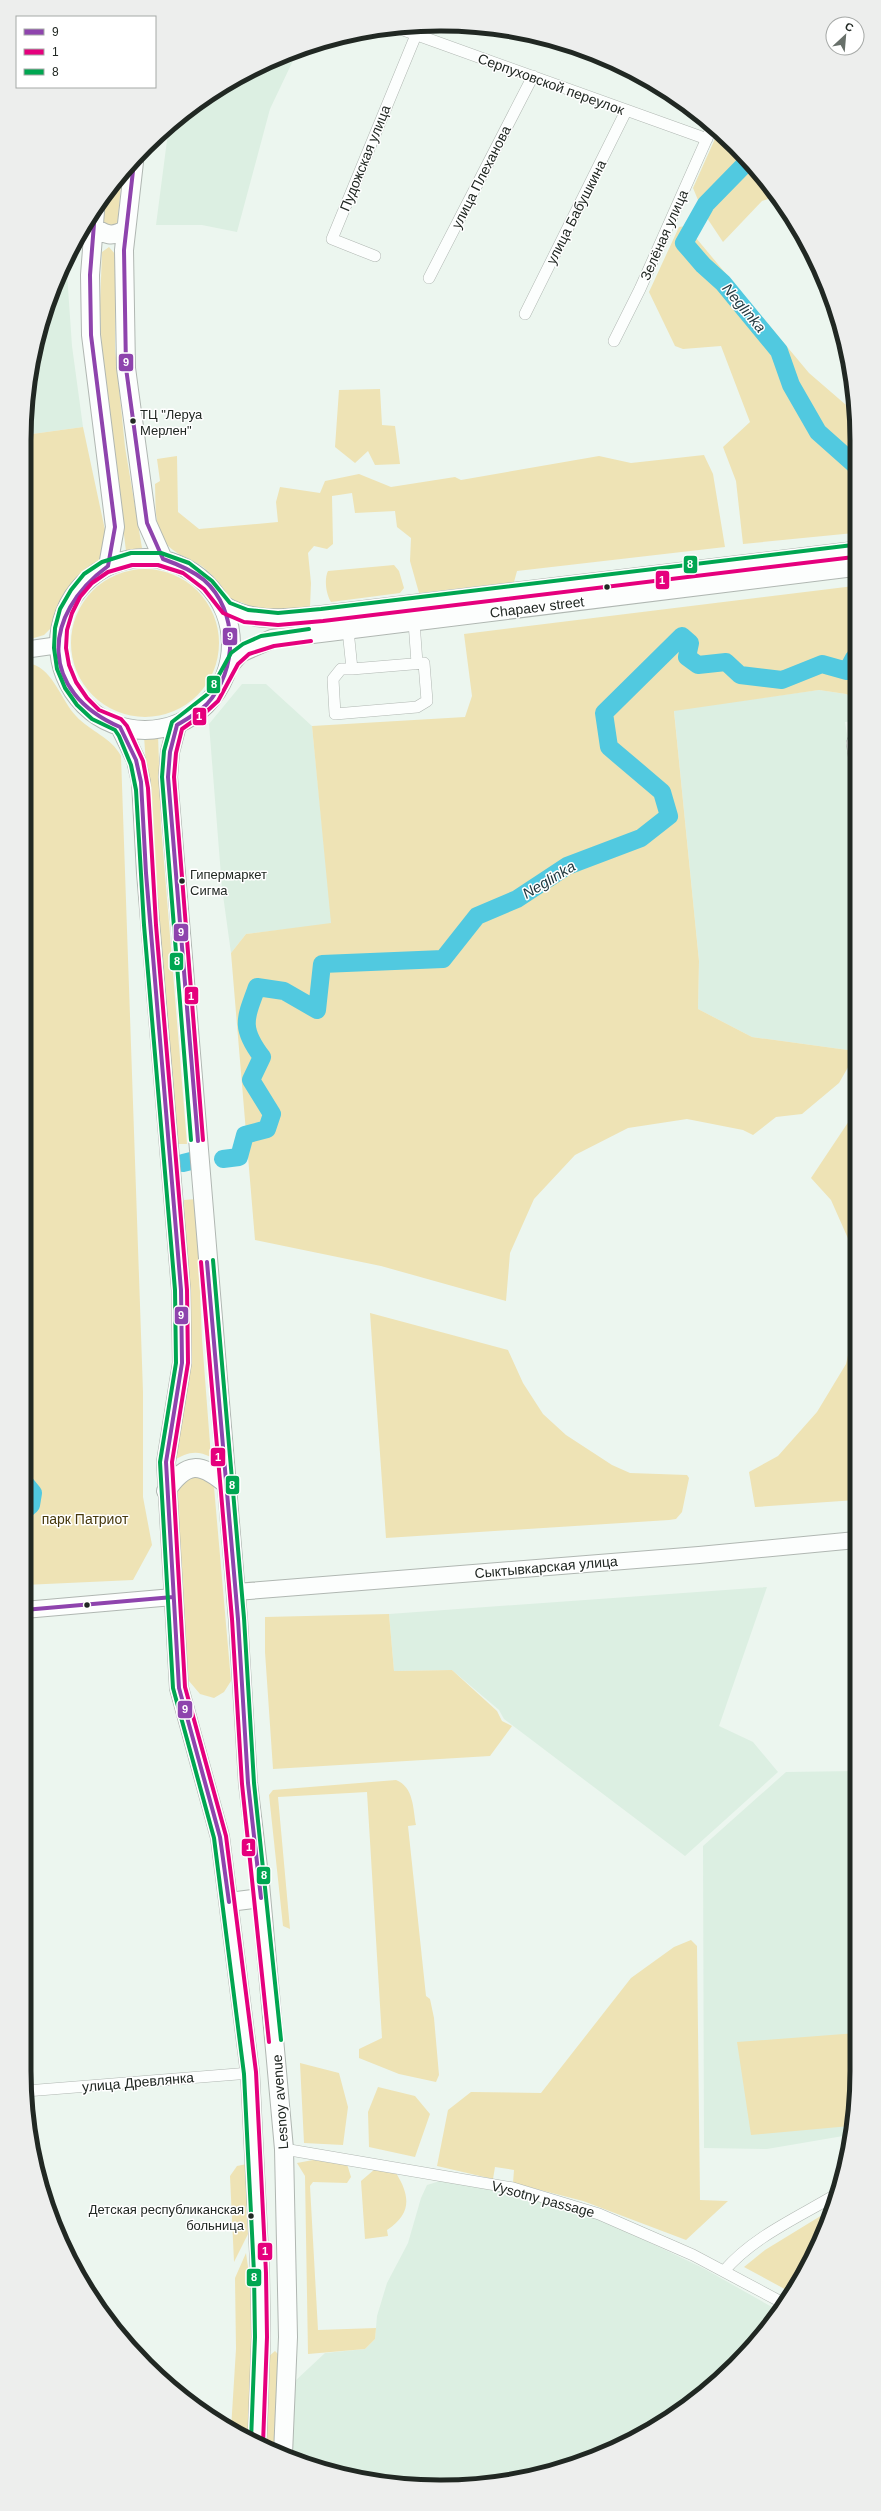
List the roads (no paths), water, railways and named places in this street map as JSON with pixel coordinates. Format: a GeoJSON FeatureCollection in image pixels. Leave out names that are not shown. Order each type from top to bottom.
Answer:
{"type":"FeatureCollection","features":[{"type":"Feature","properties":{"kind":"main road"},"geometry":{"type":"LineString","coordinates":[[133,170],[124,250],[126,368],[133,431],[147,523],[163,559]]}},
{"type":"Feature","properties":{"kind":"main road"},"geometry":{"type":"LineString","coordinates":[[96,220],[109,236],[117,235],[126,229]]}},
{"type":"Feature","properties":{"kind":"main road"},"geometry":{"type":"LineString","coordinates":[[94,223],[91,335],[115,527],[108,566]]}},
{"type":"Feature","properties":{"kind":"main road"},"geometry":{"type":"LineString","coordinates":[[92,252],[99,245],[107,242],[124,250]]}},
{"type":"Feature","properties":{"kind":"main road","name":"Chapaev street"},"geometry":{"type":"LineString","coordinates":[[223,606],[241,614],[263,619],[322,615],[850,551]]}},
{"type":"Feature","properties":{"kind":"main road"},"geometry":{"type":"LineString","coordinates":[[135,558],[163,559],[187,568],[208,584],[223,606],[230,625],[232,645],[229,666],[222,684],[211,700],[197,713],[177,724],[161,729],[140,730],[120,726],[100,718],[83,704],[70,687],[62,667],[59,645],[64,613],[72,598],[94,574],[108,566],[135,558]]}},
{"type":"Feature","properties":{"kind":"main road","name":"Chapaev street"},"geometry":{"type":"LineString","coordinates":[[229,666],[240,654],[272,639],[850,568]]}},
{"type":"Feature","properties":{"kind":"main road"},"geometry":{"type":"LineString","coordinates":[[31,649],[59,645]]}},
{"type":"Feature","properties":{"kind":"main road","name":"Lesnoy avenue"},"geometry":{"type":"LineString","coordinates":[[177,724],[170,752],[168,777],[236,1592],[248,1783],[261,1898],[284,2149],[288,2337],[283,2449]]}},
{"type":"Feature","properties":{"kind":"main road","name":"Lesnoy avenue"},"geometry":{"type":"LineString","coordinates":[[120,726],[136,760],[141,782],[146,873],[183,1341],[182,1363],[166,1462],[166,1491],[179,1688],[220,1837],[250,2073],[261,2337],[257,2437]]}},
{"type":"Feature","properties":{"kind":"main road"},"geometry":{"type":"LineString","coordinates":[[166,1491],[177,1476],[184,1470],[193,1468],[209,1472],[227,1485]]}},
{"type":"Feature","properties":{"kind":"main road","name":"Сыктывкарская улица"},"geometry":{"type":"LineString","coordinates":[[236,1592],[699,1555],[850,1541]]}},
{"type":"Feature","properties":{"kind":"main road"},"geometry":{"type":"LineString","coordinates":[[31,1609],[173,1597]]}},
{"type":"Feature","properties":{"kind":"main road"},"geometry":{"type":"LineString","coordinates":[[229,1902],[261,1898]]}},
{"type":"Feature","properties":{"kind":"main road"},"geometry":{"type":"LineString","coordinates":[[261,2337],[288,2337]]}},
{"type":"Feature","properties":{"kind":"street","name":"Серпуховской переулок"},"geometry":{"type":"LineString","coordinates":[[409,33],[707,139]]}},
{"type":"Feature","properties":{"kind":"street","name":"Пудожская улица"},"geometry":{"type":"LineString","coordinates":[[376,256],[332,239],[416,35]]}},
{"type":"Feature","properties":{"kind":"street","name":"улица Плеханова"},"geometry":{"type":"LineString","coordinates":[[429,278],[532,76]]}},
{"type":"Feature","properties":{"kind":"street","name":"улица Бабушкина"},"geometry":{"type":"LineString","coordinates":[[525,314],[626,111]]}},
{"type":"Feature","properties":{"kind":"street","name":"Зелёная улица"},"geometry":{"type":"LineString","coordinates":[[614,341],[710,132]]}},
{"type":"Feature","properties":{"kind":"street"},"geometry":{"type":"LineString","coordinates":[[414,622],[416,663]]}},
{"type":"Feature","properties":{"kind":"street"},"geometry":{"type":"LineString","coordinates":[[348,630],[352,669]]}},
{"type":"Feature","properties":{"kind":"street"},"geometry":{"type":"LineString","coordinates":[[424,663],[427,701],[417,707],[335,714],[333,679],[341,669],[352,669],[424,663]]}},
{"type":"Feature","properties":{"kind":"street","name":"улица Древлянка"},"geometry":{"type":"LineString","coordinates":[[32,2092],[250,2073]]}},
{"type":"Feature","properties":{"kind":"street","name":"Vysotny passage"},"geometry":{"type":"LineString","coordinates":[[284,2149],[513,2188],[600,2214],[724,2270],[779,2301]]}},
{"type":"Feature","properties":{"kind":"street"},"geometry":{"type":"LineString","coordinates":[[724,2270],[738,2255],[764,2237],[829,2199]]}},
{"type":"Feature","properties":{"kind":"waterway","name":"Neglinka"},"geometry":{"type":"LineString","coordinates":[[744,165],[706,204],[684,243],[703,265],[723,283],[779,351],[791,385],[818,432],[850,460]]}},
{"type":"Feature","properties":{"kind":"waterway","name":"Neglinka"},"geometry":{"type":"LineString","coordinates":[[223,1159],[239,1157],[245,1135],[267,1129],[272,1114],[251,1080],[262,1057],[250,1038],[247,1023],[250,1007],[257,987],[284,991],[317,1010],[322,964],[443,959],[477,916],[517,899],[567,866],[641,838],[669,816],[662,792],[609,747],[604,713],[682,636],[690,643],[687,657],[698,665],[726,662],[740,675],[782,680],[822,664],[847,671],[850,665]]}},
{"type":"Feature","properties":{"kind":"waterway","name":"Neglinka"},"geometry":{"type":"LineString","coordinates":[[183,1163],[191,1161]]}},
{"type":"Feature","properties":{"kind":"waterway","name":"Neglinka"},"geometry":{"type":"LineString","coordinates":[[31,1491],[33,1493],[31,1505]]}},
{"type":"Feature","properties":{"kind":"place","name":"ТЦ \"Леруа Мерлен\""},"geometry":{"type":"Point","coordinates":[133,421]}},
{"type":"Feature","properties":{"kind":"place","name":"Гипермаркет Сигма"},"geometry":{"type":"Point","coordinates":[182,881]}},
{"type":"Feature","properties":{"kind":"place","name":"Детская республиканская больница"},"geometry":{"type":"Point","coordinates":[251,2216]}},
{"type":"Feature","properties":{"kind":"park label","name":"парк Патриот"},"geometry":{"type":"Point","coordinates":[85,1519]}}]}
